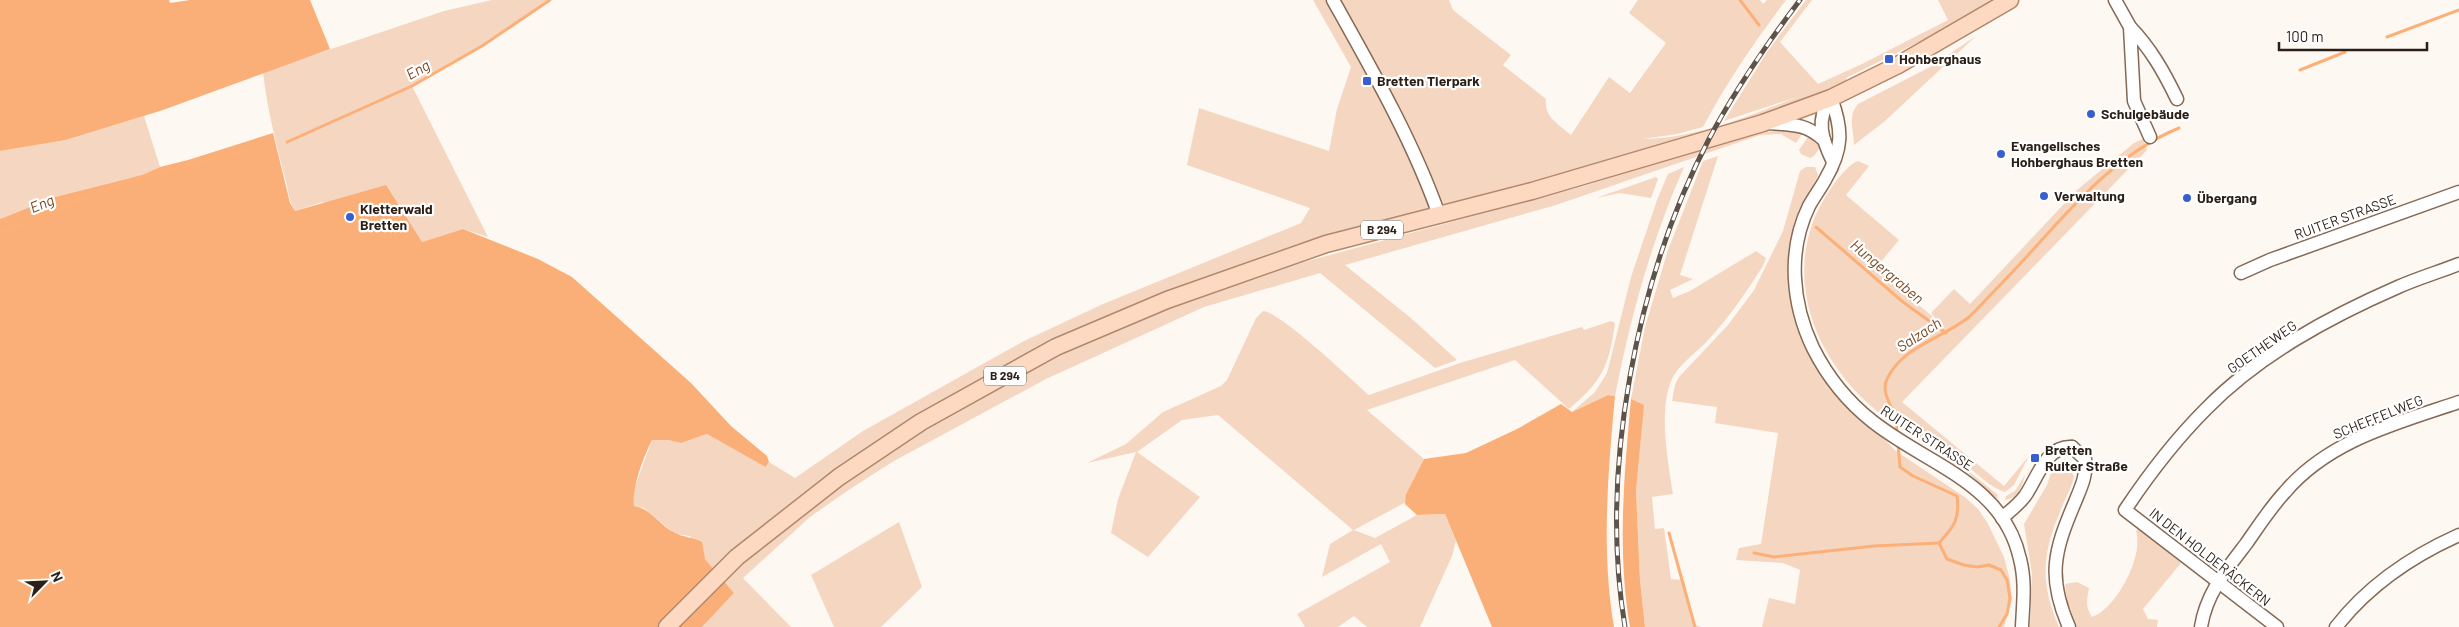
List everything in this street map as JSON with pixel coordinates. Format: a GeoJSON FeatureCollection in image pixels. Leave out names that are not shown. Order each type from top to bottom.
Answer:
{"type":"FeatureCollection","features":[{"type":"Feature","properties":{"kind":"main road","name":"B 294"},"geometry":{"type":"LineString","coordinates":[[667,627],[737,557],[838,477],[921,422],[1056,348],[1167,300],[1326,244],[1439,216],[1624,165],[1763,123],[1831,98],[1946,40],[2010,0]]}},
{"type":"Feature","properties":{"kind":"street"},"geometry":{"type":"LineString","coordinates":[[1333,0],[1386,99],[1421,171],[1439,216]]}},
{"type":"Feature","properties":{"kind":"street"},"geometry":{"type":"LineString","coordinates":[[2115,0],[2130,27],[2145,43],[2162,68],[2177,99]]}},
{"type":"Feature","properties":{"kind":"street"},"geometry":{"type":"LineString","coordinates":[[2130,27],[2134,101],[2150,136]]}},
{"type":"Feature","properties":{"kind":"street"},"geometry":{"type":"LineString","coordinates":[[1831,98],[1823,109],[1821,119],[1824,140],[1833,162]]}},
{"type":"Feature","properties":{"kind":"street","name":"RUITER STRASSE"},"geometry":{"type":"LineString","coordinates":[[1831,98],[1839,121],[1841,136],[1838,153],[1826,179],[1809,206],[1799,234],[1794,256],[1797,301],[1805,327],[1826,371],[1850,400],[1883,429],[1963,478],[1978,490],[2002,518],[2013,538],[2024,578],[2022,627]]}},
{"type":"Feature","properties":{"kind":"street"},"geometry":{"type":"LineString","coordinates":[[1763,123],[1802,125],[1814,131],[1824,140]]}},
{"type":"Feature","properties":{"kind":"street","name":"RUITER STRASSE"},"geometry":{"type":"LineString","coordinates":[[2241,273],[2270,260],[2459,192]]}},
{"type":"Feature","properties":{"kind":"street","name":"GOETHEWEG"},"geometry":{"type":"LineString","coordinates":[[2125,510],[2151,472],[2183,433],[2207,408],[2260,364],[2295,340],[2337,316],[2399,286],[2459,264]]}},
{"type":"Feature","properties":{"kind":"street","name":"SCHEFFELWEG"},"geometry":{"type":"LineString","coordinates":[[2201,627],[2217,582],[2284,492],[2316,464],[2338,448],[2363,436],[2459,402]]}},
{"type":"Feature","properties":{"kind":"street"},"geometry":{"type":"LineString","coordinates":[[2002,518],[2025,496],[2046,460],[2061,448],[2073,444],[2085,459],[2086,474],[2057,549],[2054,565],[2058,600],[2069,627]]}},
{"type":"Feature","properties":{"kind":"street","name":"IN DEN HOLDERÄCKERN"},"geometry":{"type":"LineString","coordinates":[[2125,510],[2277,627]]}},
{"type":"Feature","properties":{"kind":"street"},"geometry":{"type":"LineString","coordinates":[[2336,627],[2369,592],[2411,559],[2459,535]]}},
{"type":"Feature","properties":{"kind":"shaded area"},"geometry":{"type":"Polygon","coordinates":[[[0,0],[169,0],[170,3],[190,0],[310,0],[330,49],[163,110],[66,140],[0,151],[0,0]]]}},
{"type":"Feature","properties":{"kind":"shaded area"},"geometry":{"type":"Polygon","coordinates":[[[492,0],[550,0],[482,46],[412,86],[488,237],[463,229],[422,242],[322,202],[295,211],[290,199],[272,126],[263,72],[444,11],[492,0]]]}},
{"type":"Feature","properties":{"kind":"shaded area"},"geometry":{"type":"Polygon","coordinates":[[[1313,0],[1449,0],[1453,10],[1511,55],[1503,65],[1546,99],[1547,111],[1557,124],[1571,135],[1609,77],[1630,93],[1666,43],[1629,13],[1638,0],[1760,0],[1763,4],[1767,0],[1786,0],[1742,62],[1703,127],[1677,134],[1643,139],[1662,138],[1702,131],[1741,119],[1797,97],[1724,121],[1767,52],[1806,0],[1812,0],[1780,42],[1818,84],[1948,20],[1938,0],[1991,0],[1953,25],[1846,78],[1850,89],[1532,185],[1175,297],[1584,186],[1746,135],[1793,128],[1804,131],[1796,143],[1781,134],[1760,135],[1556,205],[1345,265],[1412,319],[1457,360],[1435,368],[1320,273],[1204,307],[1046,379],[894,461],[810,517],[743,578],[791,627],[702,627],[734,593],[705,559],[690,536],[675,534],[644,508],[634,506],[633,492],[652,440],[668,440],[681,443],[707,434],[767,467],[769,462],[795,478],[863,431],[1024,341],[1103,304],[1301,223],[1310,208],[1187,165],[1199,108],[1329,151],[1337,109],[1351,67],[1313,0]]]}},
{"type":"Feature","properties":{"kind":"shaded area"},"geometry":{"type":"Polygon","coordinates":[[[1976,36],[1885,121],[1854,145],[1852,118],[1858,104],[1930,67],[1976,36]]]}},
{"type":"Feature","properties":{"kind":"shaded area"},"geometry":{"type":"Polygon","coordinates":[[[144,116],[160,167],[142,175],[55,197],[0,219],[0,151],[66,140],[144,116]]]}},
{"type":"Feature","properties":{"kind":"shaded area"},"geometry":{"type":"Polygon","coordinates":[[[273,133],[290,203],[295,211],[386,185],[422,242],[463,229],[538,259],[572,277],[691,383],[731,426],[767,456],[769,462],[766,467],[707,434],[681,443],[668,440],[652,440],[642,464],[636,482],[634,506],[646,510],[669,530],[702,542],[705,559],[734,593],[702,627],[0,627],[0,219],[55,197],[142,175],[160,167],[273,133]]]}},
{"type":"Feature","properties":{"kind":"shaded area"},"geometry":{"type":"Polygon","coordinates":[[[1810,134],[1819,144],[1819,149],[1810,158],[1801,154],[1799,150],[1810,134]]]}},
{"type":"Feature","properties":{"kind":"shaded area"},"geometry":{"type":"Polygon","coordinates":[[[2143,139],[2147,150],[1902,402],[2004,486],[2029,456],[2014,485],[2005,492],[1999,490],[1961,462],[1909,434],[1864,400],[1828,355],[1816,330],[1808,303],[1804,275],[1806,247],[1814,219],[1832,186],[1845,171],[1858,161],[1869,166],[1846,195],[1899,240],[1875,269],[1938,321],[1931,313],[1954,289],[1970,304],[2077,190],[2134,143],[2143,139]]]}},
{"type":"Feature","properties":{"kind":"shaded area"},"geometry":{"type":"Polygon","coordinates":[[[1718,156],[1680,275],[1693,279],[1670,290],[1673,298],[1690,291],[1756,251],[1766,258],[1757,275],[1724,321],[1677,371],[1670,384],[1667,396],[1665,424],[1673,494],[1652,497],[1655,529],[1664,528],[1671,579],[1684,580],[1694,625],[1702,627],[1645,627],[1640,580],[1636,491],[1642,424],[1631,399],[1645,327],[1668,250],[1703,161],[1718,156]]]}},
{"type":"Feature","properties":{"kind":"shaded area"},"geometry":{"type":"Polygon","coordinates":[[[1842,166],[1813,212],[1801,251],[1803,297],[1808,321],[1820,348],[1842,382],[1869,410],[1919,444],[1879,420],[1843,386],[1823,357],[1808,326],[1800,293],[1799,260],[1805,226],[1819,195],[1842,166]]]}},
{"type":"Feature","properties":{"kind":"shaded area"},"geometry":{"type":"Polygon","coordinates":[[[1684,167],[1672,195],[1643,279],[1615,396],[1608,395],[1572,412],[1595,392],[1607,373],[1631,277],[1657,200],[1668,174],[1684,167]]]}},
{"type":"Feature","properties":{"kind":"shaded area"},"geometry":{"type":"Polygon","coordinates":[[[1806,167],[1815,167],[1818,175],[1797,220],[1800,330],[1873,428],[1896,451],[1966,498],[1978,509],[1987,522],[2004,557],[2010,580],[2012,600],[2004,627],[1762,627],[1769,598],[1795,604],[1800,570],[1783,563],[1736,560],[1739,548],[1761,544],[1778,433],[1715,423],[1717,407],[1672,401],[1675,385],[1679,377],[1728,325],[1754,290],[1783,231],[1800,171],[1806,167]]]}},
{"type":"Feature","properties":{"kind":"shaded area"},"geometry":{"type":"Polygon","coordinates":[[[1656,177],[1658,179],[1651,198],[1620,193],[1596,198],[1656,177]]]}},
{"type":"Feature","properties":{"kind":"shaded area"},"geometry":{"type":"Polygon","coordinates":[[[1263,311],[1284,322],[1369,395],[1460,363],[1582,327],[1584,330],[1611,321],[1615,323],[1610,351],[1602,372],[1589,390],[1569,409],[1515,360],[1367,410],[1424,459],[1406,494],[1406,502],[1354,530],[1375,538],[1417,515],[1445,514],[1456,541],[1452,556],[1420,627],[1367,627],[1354,616],[1338,627],[1305,627],[1297,614],[1390,562],[1381,544],[1322,577],[1330,544],[1353,530],[1218,415],[1182,420],[1137,452],[1200,497],[1148,557],[1111,533],[1118,499],[1136,452],[1087,463],[1126,444],[1163,412],[1221,386],[1227,380],[1256,318],[1263,311]]]}},
{"type":"Feature","properties":{"kind":"shaded area"},"geometry":{"type":"Polygon","coordinates":[[[1608,395],[1615,396],[1607,512],[1608,570],[1614,627],[1492,627],[1445,514],[1417,515],[1405,504],[1406,494],[1424,459],[1466,453],[1517,429],[1561,404],[1572,412],[1608,395]]]}},
{"type":"Feature","properties":{"kind":"shaded area"},"geometry":{"type":"Polygon","coordinates":[[[1631,399],[1644,405],[1636,491],[1640,580],[1645,627],[1630,627],[1624,570],[1624,484],[1631,399]]]}},
{"type":"Feature","properties":{"kind":"shaded area"},"geometry":{"type":"Polygon","coordinates":[[[1926,448],[1967,470],[1998,495],[1997,498],[1965,471],[1926,448]]]}},
{"type":"Feature","properties":{"kind":"shaded area"},"geometry":{"type":"Polygon","coordinates":[[[2067,465],[2074,476],[2054,527],[2047,556],[2046,583],[2059,627],[2030,627],[2032,574],[2024,524],[2047,485],[2053,467],[2067,465]]]}},
{"type":"Feature","properties":{"kind":"shaded area"},"geometry":{"type":"Polygon","coordinates":[[[2025,475],[2021,488],[2013,497],[2005,500],[2006,496],[2015,491],[2025,475]]]}},
{"type":"Feature","properties":{"kind":"shaded area"},"geometry":{"type":"Polygon","coordinates":[[[899,522],[922,587],[881,627],[834,627],[811,575],[899,522]]]}},
{"type":"Feature","properties":{"kind":"shaded area"},"geometry":{"type":"Polygon","coordinates":[[[2138,529],[2147,534],[2181,563],[2143,609],[2148,619],[2158,620],[2157,627],[2077,627],[2067,601],[2065,584],[2077,582],[2089,588],[2088,610],[2092,617],[2101,612],[2119,593],[2132,568],[2136,554],[2136,531],[2138,529]]]}},
{"type":"Feature","properties":{"kind":"waterway","name":"Eng"},"geometry":{"type":"LineString","coordinates":[[287,142],[412,86],[482,46],[550,0]]}},
{"type":"Feature","properties":{"kind":"waterway","name":"Hungergraben"},"geometry":{"type":"LineString","coordinates":[[1740,0],[1759,25]]}},
{"type":"Feature","properties":{"kind":"waterway","name":"Salzach"},"geometry":{"type":"LineString","coordinates":[[2387,37],[2459,10]]}},
{"type":"Feature","properties":{"kind":"waterway","name":"Salzach"},"geometry":{"type":"LineString","coordinates":[[2300,70],[2345,52]]}},
{"type":"Feature","properties":{"kind":"waterway","name":"Salzach"},"geometry":{"type":"LineString","coordinates":[[1897,435],[1896,418],[1885,392],[1886,382],[1895,366],[1914,350],[1969,317],[2104,176],[2152,141],[2179,128]]}},
{"type":"Feature","properties":{"kind":"waterway","name":"Eng"},"geometry":{"type":"LineString","coordinates":[[0,233],[133,179],[265,146]]}},
{"type":"Feature","properties":{"kind":"waterway","name":"Hungergraben"},"geometry":{"type":"LineString","coordinates":[[1816,227],[1903,302],[1946,333]]}},
{"type":"Feature","properties":{"kind":"waterway","name":"Salzach"},"geometry":{"type":"LineString","coordinates":[[1898,443],[1900,467],[1913,476],[1957,496],[1957,517],[1949,532],[1939,543],[1947,559],[1977,567],[1989,565],[2001,570],[2007,580],[2010,598],[2007,614],[1999,627]]}},
{"type":"Feature","properties":{"kind":"waterway"},"geometry":{"type":"LineString","coordinates":[[1669,533],[1695,627]]}},
{"type":"Feature","properties":{"kind":"waterway"},"geometry":{"type":"LineString","coordinates":[[1754,553],[1774,557],[1874,546],[1939,543]]}},
{"type":"Feature","properties":{"kind":"railway"},"geometry":{"type":"LineString","coordinates":[[1625,627],[1618,567],[1617,505],[1621,441],[1630,377],[1643,314],[1661,252],[1683,194],[1709,139],[1751,68],[1800,0]]}},
{"type":"Feature","properties":{"kind":"place","name":"Hohberghaus"},"geometry":{"type":"Point","coordinates":[1889,59]}},
{"type":"Feature","properties":{"kind":"place","name":"Bretten Tierpark"},"geometry":{"type":"Point","coordinates":[1367,81]}},
{"type":"Feature","properties":{"kind":"place","name":"Schulgebäude"},"geometry":{"type":"Point","coordinates":[2091,114]}},
{"type":"Feature","properties":{"kind":"place","name":"Evangelisches Hohberghaus Bretten"},"geometry":{"type":"Point","coordinates":[2001,154]}},
{"type":"Feature","properties":{"kind":"place","name":"Verwaltung"},"geometry":{"type":"Point","coordinates":[2044,196]}},
{"type":"Feature","properties":{"kind":"place","name":"Übergang"},"geometry":{"type":"Point","coordinates":[2187,198]}},
{"type":"Feature","properties":{"kind":"place","name":"Kletterwald Bretten"},"geometry":{"type":"Point","coordinates":[350,217]}},
{"type":"Feature","properties":{"kind":"place","name":"Bretten Ruiter Straße"},"geometry":{"type":"Point","coordinates":[2035,458]}}]}
